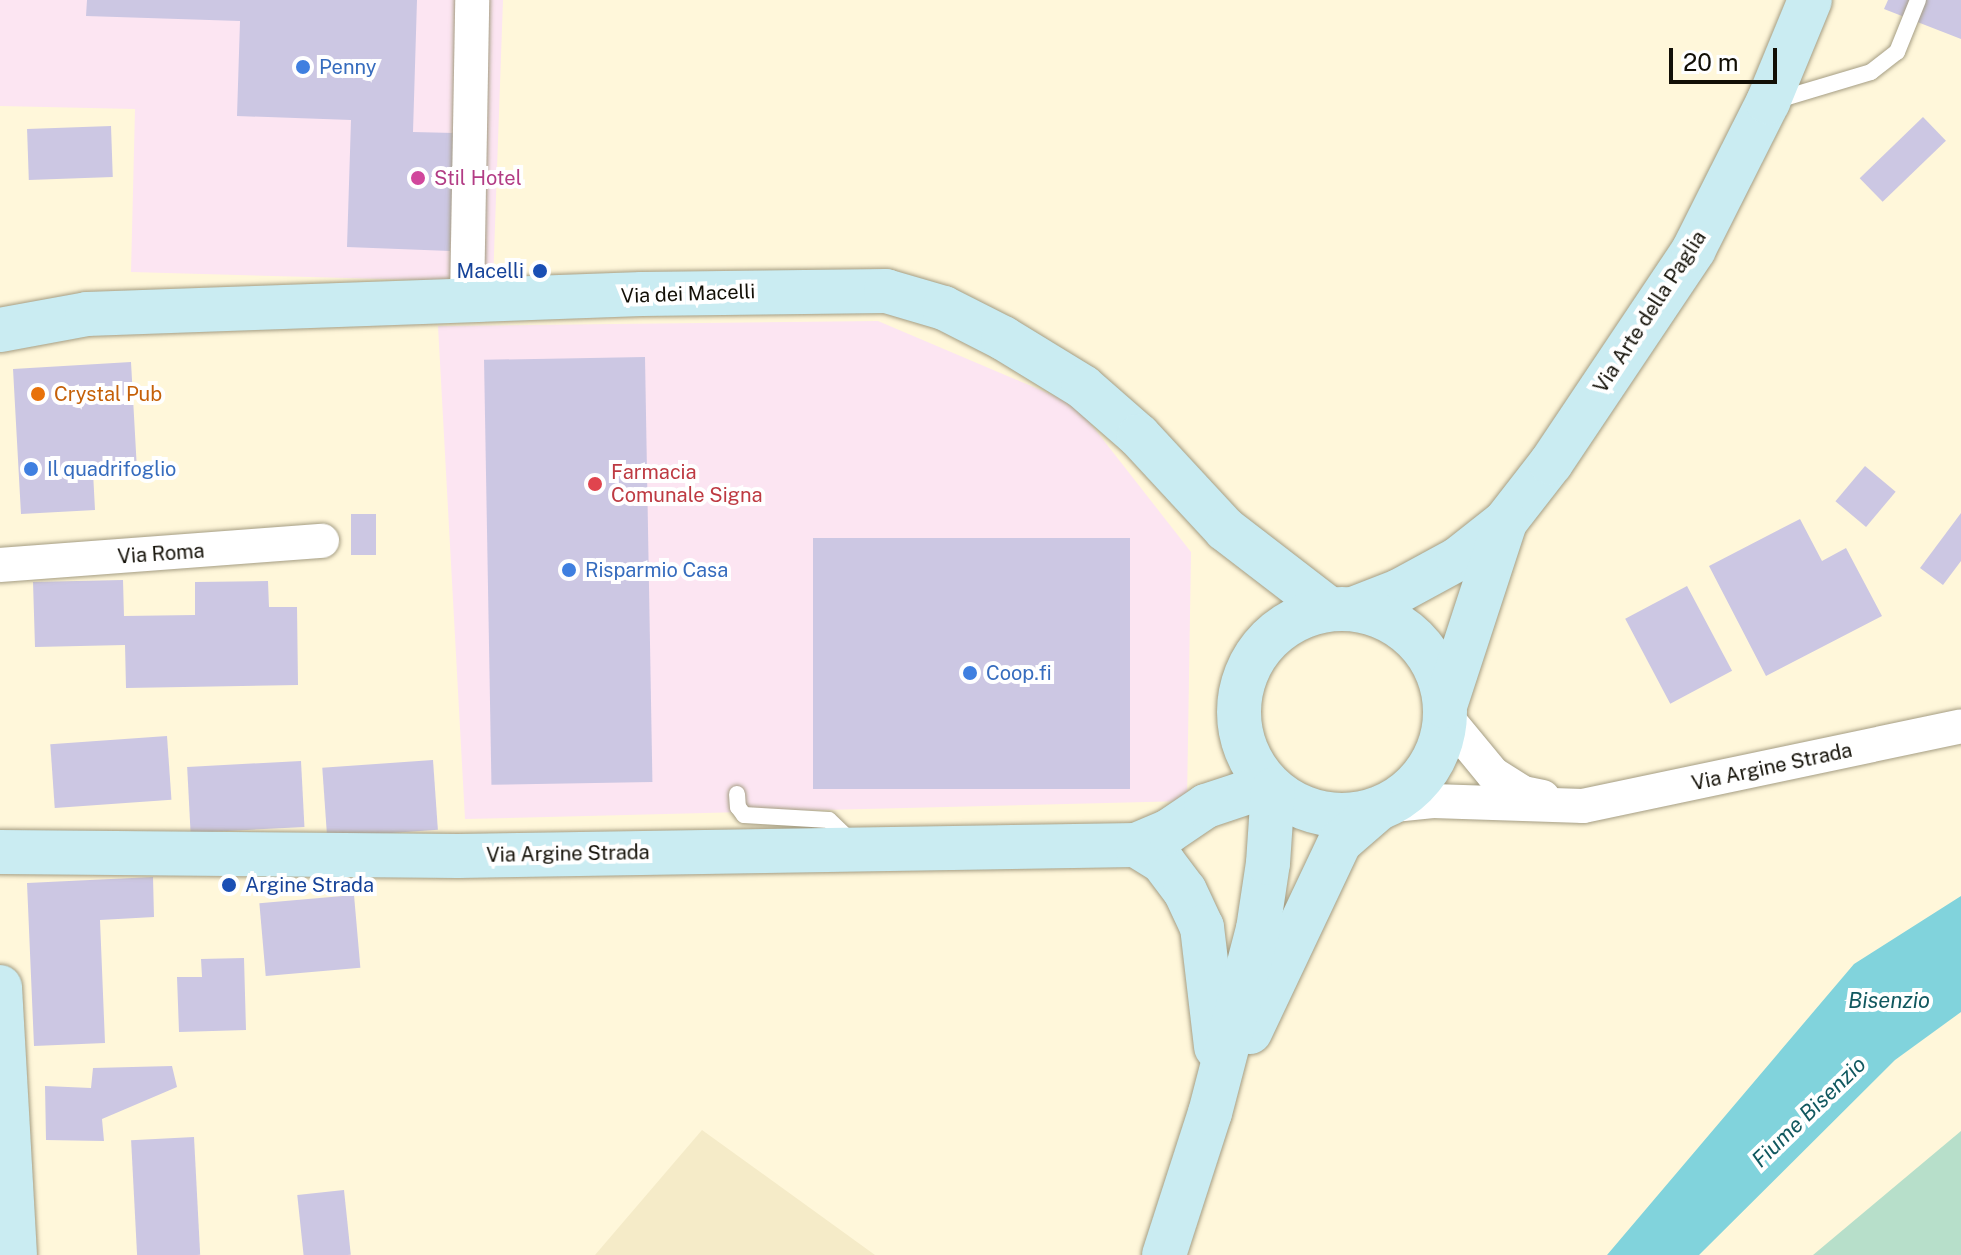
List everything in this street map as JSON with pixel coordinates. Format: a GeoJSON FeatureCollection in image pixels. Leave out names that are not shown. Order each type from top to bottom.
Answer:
{"type":"FeatureCollection","features":[{"type":"Feature","properties":{"kind":"main road","name":"Via Arte della Paglia"},"geometry":{"type":"LineString","coordinates":[[1505,522],[1551,463],[1694,249],[1768,102],[1810,0]]}},
{"type":"Feature","properties":{"kind":"main road","name":"Via dei Macelli"},"geometry":{"type":"LineString","coordinates":[[0,330],[70,315],[851,289],[886,291],[944,308],[1003,338],[1083,387],[1139,436],[1225,529],[1341,609]]}},
{"type":"Feature","properties":{"kind":"main road","name":"Via dei Macelli"},"geometry":{"type":"LineString","coordinates":[[0,294],[24,307],[70,315]]}},
{"type":"Feature","properties":{"kind":"main road"},"geometry":{"type":"LineString","coordinates":[[1381,808],[1350,815],[1322,814],[1296,805],[1273,790],[1251,764],[1240,732],[1239,698],[1245,676],[1269,638],[1296,619],[1399,591],[1458,559],[1505,522]]}},
{"type":"Feature","properties":{"kind":"main road"},"geometry":{"type":"LineString","coordinates":[[1215,1093],[1340,842],[1381,808],[1405,795],[1426,773],[1440,747],[1445,712],[1505,522]]}},
{"type":"Feature","properties":{"kind":"main road"},"geometry":{"type":"LineString","coordinates":[[1341,609],[1377,615],[1408,632],[1431,659],[1444,693],[1445,712]]}},
{"type":"Feature","properties":{"kind":"main road"},"geometry":{"type":"LineString","coordinates":[[1136,845],[1161,835],[1206,806],[1248,792],[1273,790]]}},
{"type":"Feature","properties":{"kind":"main road"},"geometry":{"type":"LineString","coordinates":[[1164,1255],[1215,1093],[1258,929],[1268,863],[1273,790]]}},
{"type":"Feature","properties":{"kind":"main road"},"geometry":{"type":"LineString","coordinates":[[1136,845],[1163,862],[1185,891],[1202,927],[1215,1093]]}},
{"type":"Feature","properties":{"kind":"main road","name":"Via Argine Strada"},"geometry":{"type":"LineString","coordinates":[[0,852],[458,856],[1136,845]]}},
{"type":"Feature","properties":{"kind":"main road"},"geometry":{"type":"LineString","coordinates":[[0,987],[15,1255]]}},
{"type":"Feature","properties":{"kind":"street"},"geometry":{"type":"LineString","coordinates":[[467,301],[472,0]]}},
{"type":"Feature","properties":{"kind":"street","name":"Via Roma"},"geometry":{"type":"LineString","coordinates":[[0,565],[322,541]]}},
{"type":"Feature","properties":{"kind":"street","name":"Via Argine Strada"},"geometry":{"type":"LineString","coordinates":[[1445,712],[1493,774],[1523,793],[1583,806]]}},
{"type":"Feature","properties":{"kind":"street","name":"Via Argine Strada"},"geometry":{"type":"LineString","coordinates":[[1381,808],[1433,801],[1583,806],[1961,726]]}},
{"type":"Feature","properties":{"kind":"lane"},"geometry":{"type":"LineString","coordinates":[[1768,102],[1871,72],[1897,52],[1918,0]]}},
{"type":"Feature","properties":{"kind":"lane"},"geometry":{"type":"LineString","coordinates":[[737,794],[744,815],[829,820],[859,848]]}},
{"type":"Feature","properties":{"kind":"shaded area"},"geometry":{"type":"Polygon","coordinates":[[[0,0],[503,0],[493,282],[131,272],[135,109],[0,106],[0,0]]]}},
{"type":"Feature","properties":{"kind":"shaded area"},"geometry":{"type":"Polygon","coordinates":[[[878,321],[1076,405],[1191,552],[1187,801],[465,819],[438,326],[878,321]]]}},
{"type":"Feature","properties":{"kind":"shaded area"},"geometry":{"type":"Polygon","coordinates":[[[702,1130],[875,1255],[595,1255],[702,1130]]]}},
{"type":"Feature","properties":{"kind":"green space"},"geometry":{"type":"Polygon","coordinates":[[[1961,1131],[1961,1255],[1813,1255],[1961,1131]]]}},
{"type":"Feature","properties":{"kind":"water","name":"Bisenzio"},"geometry":{"type":"Polygon","coordinates":[[[1961,896],[1961,1012],[1895,1060],[1699,1255],[1607,1255],[1854,964],[1961,896]]]}},
{"type":"Feature","properties":{"kind":"building"},"geometry":{"type":"Polygon","coordinates":[[[87,0],[417,0],[413,132],[454,133],[450,251],[347,247],[351,120],[237,116],[240,21],[86,16],[87,0]]]}},
{"type":"Feature","properties":{"kind":"building"},"geometry":{"type":"Polygon","coordinates":[[[1888,0],[1961,0],[1961,39],[1884,9],[1888,0]]]}},
{"type":"Feature","properties":{"kind":"building"},"geometry":{"type":"Polygon","coordinates":[[[1923,117],[1946,141],[1883,202],[1860,178],[1923,117]]]}},
{"type":"Feature","properties":{"kind":"building"},"geometry":{"type":"Polygon","coordinates":[[[111,126],[113,177],[29,180],[27,129],[111,126]]]}},
{"type":"Feature","properties":{"kind":"building","name":"Risparmio Casa"},"geometry":{"type":"Polygon","coordinates":[[[645,357],[652,782],[491,785],[484,360],[645,357]]]}},
{"type":"Feature","properties":{"kind":"building"},"geometry":{"type":"Polygon","coordinates":[[[131,362],[137,470],[93,472],[95,510],[21,514],[13,369],[131,362]]]}},
{"type":"Feature","properties":{"kind":"building"},"geometry":{"type":"Polygon","coordinates":[[[1865,466],[1896,492],[1866,527],[1835,501],[1865,466]]]}},
{"type":"Feature","properties":{"kind":"building"},"geometry":{"type":"Polygon","coordinates":[[[1961,513],[1961,561],[1943,585],[1920,568],[1961,513]]]}},
{"type":"Feature","properties":{"kind":"building"},"geometry":{"type":"Polygon","coordinates":[[[351,514],[376,514],[376,555],[351,555],[351,514]]]}},
{"type":"Feature","properties":{"kind":"building"},"geometry":{"type":"Polygon","coordinates":[[[1800,519],[1822,561],[1846,548],[1882,616],[1766,676],[1709,566],[1800,519]]]}},
{"type":"Feature","properties":{"kind":"building"},"geometry":{"type":"Polygon","coordinates":[[[813,538],[1130,538],[1130,789],[813,789],[813,538]]]}},
{"type":"Feature","properties":{"kind":"building"},"geometry":{"type":"Polygon","coordinates":[[[123,580],[124,616],[195,615],[195,582],[268,581],[269,607],[297,607],[298,685],[126,688],[125,645],[35,647],[33,582],[123,580]]]}},
{"type":"Feature","properties":{"kind":"building"},"geometry":{"type":"Polygon","coordinates":[[[1687,586],[1732,671],[1670,704],[1625,619],[1687,586]]]}},
{"type":"Feature","properties":{"kind":"building"},"geometry":{"type":"Polygon","coordinates":[[[167,736],[171,800],[55,808],[50,744],[167,736]]]}},
{"type":"Feature","properties":{"kind":"building"},"geometry":{"type":"Polygon","coordinates":[[[433,760],[438,830],[327,838],[322,768],[433,760]]]}},
{"type":"Feature","properties":{"kind":"building"},"geometry":{"type":"Polygon","coordinates":[[[301,761],[304,827],[191,833],[187,767],[301,761]]]}},
{"type":"Feature","properties":{"kind":"building"},"geometry":{"type":"Polygon","coordinates":[[[153,877],[154,917],[100,920],[105,1043],[34,1046],[27,883],[153,877]]]}},
{"type":"Feature","properties":{"kind":"building"},"geometry":{"type":"Polygon","coordinates":[[[354,895],[360,968],[266,976],[259,903],[354,895]]]}},
{"type":"Feature","properties":{"kind":"building"},"geometry":{"type":"Polygon","coordinates":[[[244,958],[246,1030],[179,1032],[177,977],[202,977],[201,959],[244,958]]]}},
{"type":"Feature","properties":{"kind":"building"},"geometry":{"type":"Polygon","coordinates":[[[172,1066],[177,1087],[102,1119],[104,1141],[46,1140],[45,1086],[91,1088],[93,1068],[172,1066]]]}},
{"type":"Feature","properties":{"kind":"building"},"geometry":{"type":"Polygon","coordinates":[[[194,1137],[200,1255],[137,1255],[131,1140],[194,1137]]]}},
{"type":"Feature","properties":{"kind":"building"},"geometry":{"type":"Polygon","coordinates":[[[344,1190],[351,1255],[304,1255],[297,1195],[344,1190]]]}},
{"type":"Feature","properties":{"kind":"place","name":"Penny"},"geometry":{"type":"Point","coordinates":[303,67]}},
{"type":"Feature","properties":{"kind":"place","name":"Stil Hotel"},"geometry":{"type":"Point","coordinates":[418,178]}},
{"type":"Feature","properties":{"kind":"place","name":"Macelli"},"geometry":{"type":"Point","coordinates":[540,271]}},
{"type":"Feature","properties":{"kind":"place","name":"Crystal Pub"},"geometry":{"type":"Point","coordinates":[38,394]}},
{"type":"Feature","properties":{"kind":"place","name":"Il quadrifoglio"},"geometry":{"type":"Point","coordinates":[31,469]}},
{"type":"Feature","properties":{"kind":"place","name":"Farmacia Comunale Signa"},"geometry":{"type":"Point","coordinates":[595,484]}},
{"type":"Feature","properties":{"kind":"place","name":"Risparmio Casa"},"geometry":{"type":"Point","coordinates":[569,570]}},
{"type":"Feature","properties":{"kind":"place","name":"Coop.fi"},"geometry":{"type":"Point","coordinates":[970,673]}},
{"type":"Feature","properties":{"kind":"place","name":"Argine Strada"},"geometry":{"type":"Point","coordinates":[229,885]}},
{"type":"Feature","properties":{"kind":"water label","name":"Fiume Bisenzio"},"geometry":{"type":"Point","coordinates":[1809,1112]}}]}
